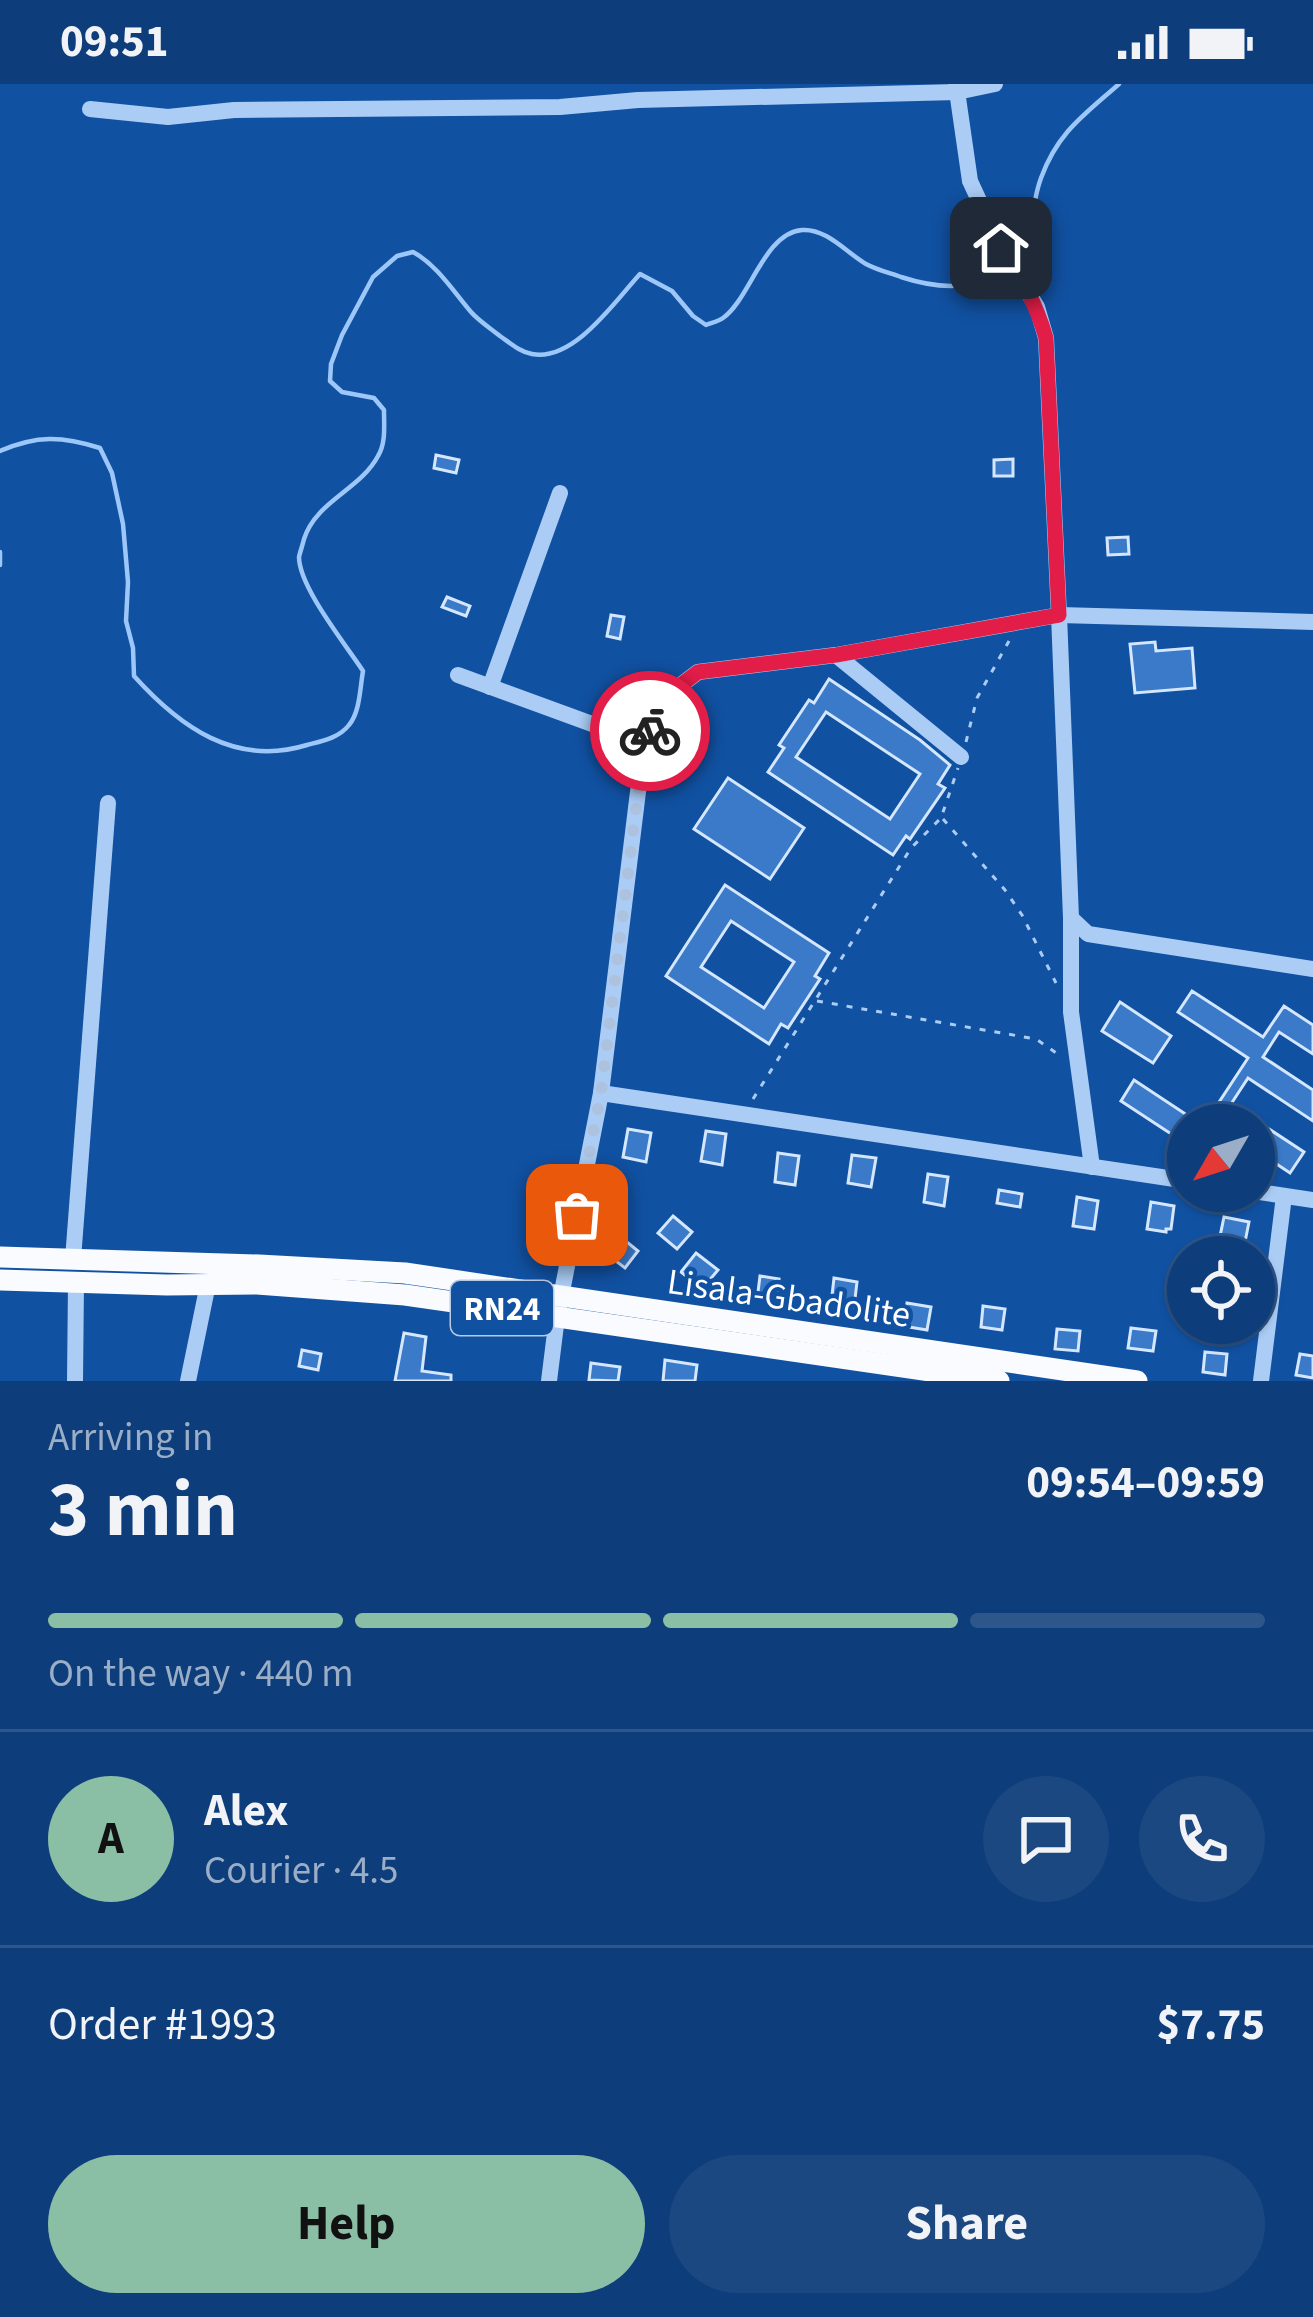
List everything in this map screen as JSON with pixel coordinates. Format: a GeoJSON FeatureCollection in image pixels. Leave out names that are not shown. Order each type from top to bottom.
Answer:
{"type":"FeatureCollection","features":[{"type":"Feature","properties":{"kind":"main road","name":"Lisala-Gbadolite"},"geometry":{"type":"LineString","coordinates":[[0,1257],[405,1273],[559,1306],[999,1381]]}},
{"type":"Feature","properties":{"kind":"main road"},"geometry":{"type":"LineString","coordinates":[[120,1261],[122,1284]]}},
{"type":"Feature","properties":{"kind":"main road","name":"Lisala-Gbadolite"},"geometry":{"type":"LineString","coordinates":[[0,1280],[256,1284],[559,1306],[1137,1381]]}},
{"type":"Feature","properties":{"kind":"street"},"geometry":{"type":"LineString","coordinates":[[89,109],[168,117],[234,110],[560,107],[995,84]]}},
{"type":"Feature","properties":{"kind":"street"},"geometry":{"type":"LineString","coordinates":[[956,88],[970,181],[1001,248],[1024,281],[1046,338],[1071,1012],[1092,1167]]}},
{"type":"Feature","properties":{"kind":"street"},"geometry":{"type":"LineString","coordinates":[[490,687],[560,494]]}},
{"type":"Feature","properties":{"kind":"street"},"geometry":{"type":"LineString","coordinates":[[549,1381],[601,1093],[644,743],[665,697],[698,672],[836,655],[1059,615],[1313,622]]}},
{"type":"Feature","properties":{"kind":"street"},"geometry":{"type":"LineString","coordinates":[[836,655],[962,757]]}},
{"type":"Feature","properties":{"kind":"street"},"geometry":{"type":"LineString","coordinates":[[458,675],[644,743]]}},
{"type":"Feature","properties":{"kind":"street"},"geometry":{"type":"LineString","coordinates":[[73,1259],[108,803]]}},
{"type":"Feature","properties":{"kind":"street"},"geometry":{"type":"LineString","coordinates":[[1071,918],[1088,934],[1313,969]]}},
{"type":"Feature","properties":{"kind":"street"},"geometry":{"type":"LineString","coordinates":[[601,1093],[1167,1178]]}},
{"type":"Feature","properties":{"kind":"street"},"geometry":{"type":"LineString","coordinates":[[1275,1195],[1313,1200]]}},
{"type":"Feature","properties":{"kind":"street"},"geometry":{"type":"LineString","coordinates":[[1261,1381],[1284,1196]]}},
{"type":"Feature","properties":{"kind":"street"},"geometry":{"type":"LineString","coordinates":[[75,1381],[76,1283]]}},
{"type":"Feature","properties":{"kind":"street"},"geometry":{"type":"LineString","coordinates":[[188,1381],[208,1284]]}},
{"type":"Feature","properties":{"kind":"path"},"geometry":{"type":"LineString","coordinates":[[743,1114],[910,848],[941,818],[977,698],[1019,624]]}},
{"type":"Feature","properties":{"kind":"path"},"geometry":{"type":"LineString","coordinates":[[941,818],[1022,915],[1071,1012]]}},
{"type":"Feature","properties":{"kind":"path"},"geometry":{"type":"LineString","coordinates":[[814,1001],[1036,1039],[1079,1068]]}},
{"type":"Feature","properties":{"kind":"building"},"geometry":{"type":"Polygon","coordinates":[[[436,455],[459,460],[456,473],[434,468],[436,455]]]}},
{"type":"Feature","properties":{"kind":"building"},"geometry":{"type":"Polygon","coordinates":[[[1013,459],[1013,476],[994,476],[994,460],[1013,459]]]}},
{"type":"Feature","properties":{"kind":"building"},"geometry":{"type":"Polygon","coordinates":[[[1128,537],[1129,554],[1108,555],[1107,538],[1128,537]]]}},
{"type":"Feature","properties":{"kind":"building"},"geometry":{"type":"Polygon","coordinates":[[[447,597],[470,606],[466,616],[442,607],[447,597]]]}},
{"type":"Feature","properties":{"kind":"building"},"geometry":{"type":"Polygon","coordinates":[[[611,615],[624,617],[620,639],[607,636],[611,615]]]}},
{"type":"Feature","properties":{"kind":"building"},"geometry":{"type":"Polygon","coordinates":[[[1155,642],[1156,651],[1192,648],[1195,688],[1135,693],[1130,644],[1155,642]]]}},
{"type":"Feature","properties":{"kind":"building"},"geometry":{"type":"Polygon","coordinates":[[[829,679],[950,765],[938,784],[945,788],[910,839],[906,836],[893,855],[768,772],[784,748],[779,745],[809,700],[814,703],[829,679]],[[826,712],[796,757],[890,819],[920,774],[826,712]]]}},
{"type":"Feature","properties":{"kind":"building"},"geometry":{"type":"Polygon","coordinates":[[[728,778],[804,828],[770,879],[694,829],[728,778]]]}},
{"type":"Feature","properties":{"kind":"building"},"geometry":{"type":"Polygon","coordinates":[[[725,885],[829,953],[815,976],[820,979],[788,1028],[781,1024],[769,1044],[666,976],[725,885]],[[731,921],[701,967],[764,1008],[794,962],[731,921]]]}},
{"type":"Feature","properties":{"kind":"building"},"geometry":{"type":"Polygon","coordinates":[[[1192,991],[1263,1037],[1284,1006],[1313,1025],[1313,1054],[1279,1032],[1263,1057],[1313,1090],[1313,1121],[1248,1078],[1231,1104],[1218,1104],[1248,1058],[1178,1012],[1192,991]]]}},
{"type":"Feature","properties":{"kind":"building"},"geometry":{"type":"Polygon","coordinates":[[[1120,1002],[1171,1036],[1153,1063],[1102,1031],[1120,1002]]]}},
{"type":"Feature","properties":{"kind":"building"},"geometry":{"type":"Polygon","coordinates":[[[1134,1080],[1170,1104],[1167,1131],[1121,1101],[1134,1080]]]}},
{"type":"Feature","properties":{"kind":"building"},"geometry":{"type":"Polygon","coordinates":[[[628,1129],[651,1133],[646,1162],[623,1157],[628,1129]]]}},
{"type":"Feature","properties":{"kind":"building"},"geometry":{"type":"Polygon","coordinates":[[[706,1131],[726,1134],[722,1165],[701,1161],[706,1131]]]}},
{"type":"Feature","properties":{"kind":"building"},"geometry":{"type":"Polygon","coordinates":[[[1275,1133],[1304,1152],[1290,1173],[1275,1163],[1275,1133]]]}},
{"type":"Feature","properties":{"kind":"building"},"geometry":{"type":"Polygon","coordinates":[[[778,1153],[799,1156],[795,1185],[775,1182],[778,1153]]]}},
{"type":"Feature","properties":{"kind":"building"},"geometry":{"type":"Polygon","coordinates":[[[852,1155],[876,1158],[871,1187],[848,1183],[852,1155]]]}},
{"type":"Feature","properties":{"kind":"building"},"geometry":{"type":"Polygon","coordinates":[[[928,1174],[948,1177],[944,1206],[924,1202],[928,1174]]]}},
{"type":"Feature","properties":{"kind":"building"},"geometry":{"type":"Polygon","coordinates":[[[999,1190],[1022,1194],[1020,1207],[997,1203],[999,1190]]]}},
{"type":"Feature","properties":{"kind":"building"},"geometry":{"type":"Polygon","coordinates":[[[1077,1197],[1098,1201],[1094,1229],[1073,1226],[1077,1197]]]}},
{"type":"Feature","properties":{"kind":"building"},"geometry":{"type":"Polygon","coordinates":[[[1151,1202],[1167,1205],[1167,1212],[1173,1212],[1171,1229],[1147,1229],[1151,1202]]]}},
{"type":"Feature","properties":{"kind":"building"},"geometry":{"type":"Polygon","coordinates":[[[673,1216],[692,1232],[677,1249],[658,1233],[673,1216]]]}},
{"type":"Feature","properties":{"kind":"building"},"geometry":{"type":"Polygon","coordinates":[[[1224,1217],[1249,1222],[1246,1236],[1220,1236],[1224,1217]]]}},
{"type":"Feature","properties":{"kind":"building"},"geometry":{"type":"Polygon","coordinates":[[[622,1238],[638,1251],[625,1268],[608,1255],[622,1238]]]}},
{"type":"Feature","properties":{"kind":"building"},"geometry":{"type":"Polygon","coordinates":[[[696,1253],[718,1270],[702,1289],[681,1272],[696,1253]]]}},
{"type":"Feature","properties":{"kind":"building"},"geometry":{"type":"Polygon","coordinates":[[[760,1276],[779,1279],[776,1303],[757,1300],[760,1276]]]}},
{"type":"Feature","properties":{"kind":"building"},"geometry":{"type":"Polygon","coordinates":[[[834,1278],[857,1282],[854,1307],[831,1304],[834,1278]]]}},
{"type":"Feature","properties":{"kind":"building"},"geometry":{"type":"Polygon","coordinates":[[[907,1303],[931,1307],[927,1330],[903,1326],[907,1303]]]}},
{"type":"Feature","properties":{"kind":"building"},"geometry":{"type":"Polygon","coordinates":[[[983,1306],[1005,1309],[1002,1330],[981,1327],[983,1306]]]}},
{"type":"Feature","properties":{"kind":"building"},"geometry":{"type":"Polygon","coordinates":[[[1131,1328],[1156,1331],[1153,1351],[1128,1348],[1131,1328]]]}},
{"type":"Feature","properties":{"kind":"building"},"geometry":{"type":"Polygon","coordinates":[[[1057,1329],[1080,1331],[1078,1351],[1055,1349],[1057,1329]]]}},
{"type":"Feature","properties":{"kind":"building"},"geometry":{"type":"Polygon","coordinates":[[[404,1333],[426,1337],[422,1371],[451,1375],[451,1381],[395,1381],[404,1333]]]}},
{"type":"Feature","properties":{"kind":"building"},"geometry":{"type":"Polygon","coordinates":[[[302,1350],[321,1354],[318,1370],[299,1366],[302,1350]]]}},
{"type":"Feature","properties":{"kind":"building"},"geometry":{"type":"Polygon","coordinates":[[[1205,1352],[1227,1354],[1225,1375],[1203,1372],[1205,1352]]]}},
{"type":"Feature","properties":{"kind":"building"},"geometry":{"type":"Polygon","coordinates":[[[1300,1354],[1313,1356],[1313,1378],[1296,1375],[1300,1354]]]}},
{"type":"Feature","properties":{"kind":"building"},"geometry":{"type":"Polygon","coordinates":[[[665,1360],[697,1365],[695,1381],[663,1381],[665,1360]]]}},
{"type":"Feature","properties":{"kind":"building"},"geometry":{"type":"Polygon","coordinates":[[[591,1363],[620,1367],[618,1381],[589,1380],[591,1363]]]}},
{"type":"Feature","properties":{"kind":"waterway"},"geometry":{"type":"LineString","coordinates":[[1015,258],[1026,239],[1041,178],[1055,148],[1119,84]]}},
{"type":"Feature","properties":{"kind":"waterway"},"geometry":{"type":"LineString","coordinates":[[0,451],[50,439],[100,448],[112,473],[123,524],[126,621],[134,676],[170,711],[211,738],[256,751],[281,750],[335,736],[353,720],[357,707],[363,671],[315,599],[299,557],[318,515],[361,478],[382,446],[384,410],[374,398],[342,392],[330,381],[331,364],[373,277],[397,256],[413,252],[422,257],[478,318],[515,347],[532,354],[548,354],[578,339],[640,274],[672,291],[706,325],[719,320],[733,309],[777,242],[802,230],[828,237],[875,268],[929,284],[970,284],[1007,266]]}},
{"type":"Feature","properties":{"kind":"waterway"},"geometry":{"type":"LineString","coordinates":[[0,552],[0,565]]}},
{"type":"Feature","properties":{"kind":"way so far"},"geometry":{"type":"LineString","coordinates":[[577,1215],[601,1093],[644,743],[650,731]]}},
{"type":"Feature","properties":{"kind":"route"},"geometry":{"type":"LineString","coordinates":[[650,731],[665,697],[698,672],[836,655],[1059,615],[1046,338],[1024,281],[1001,248]]}}]}
